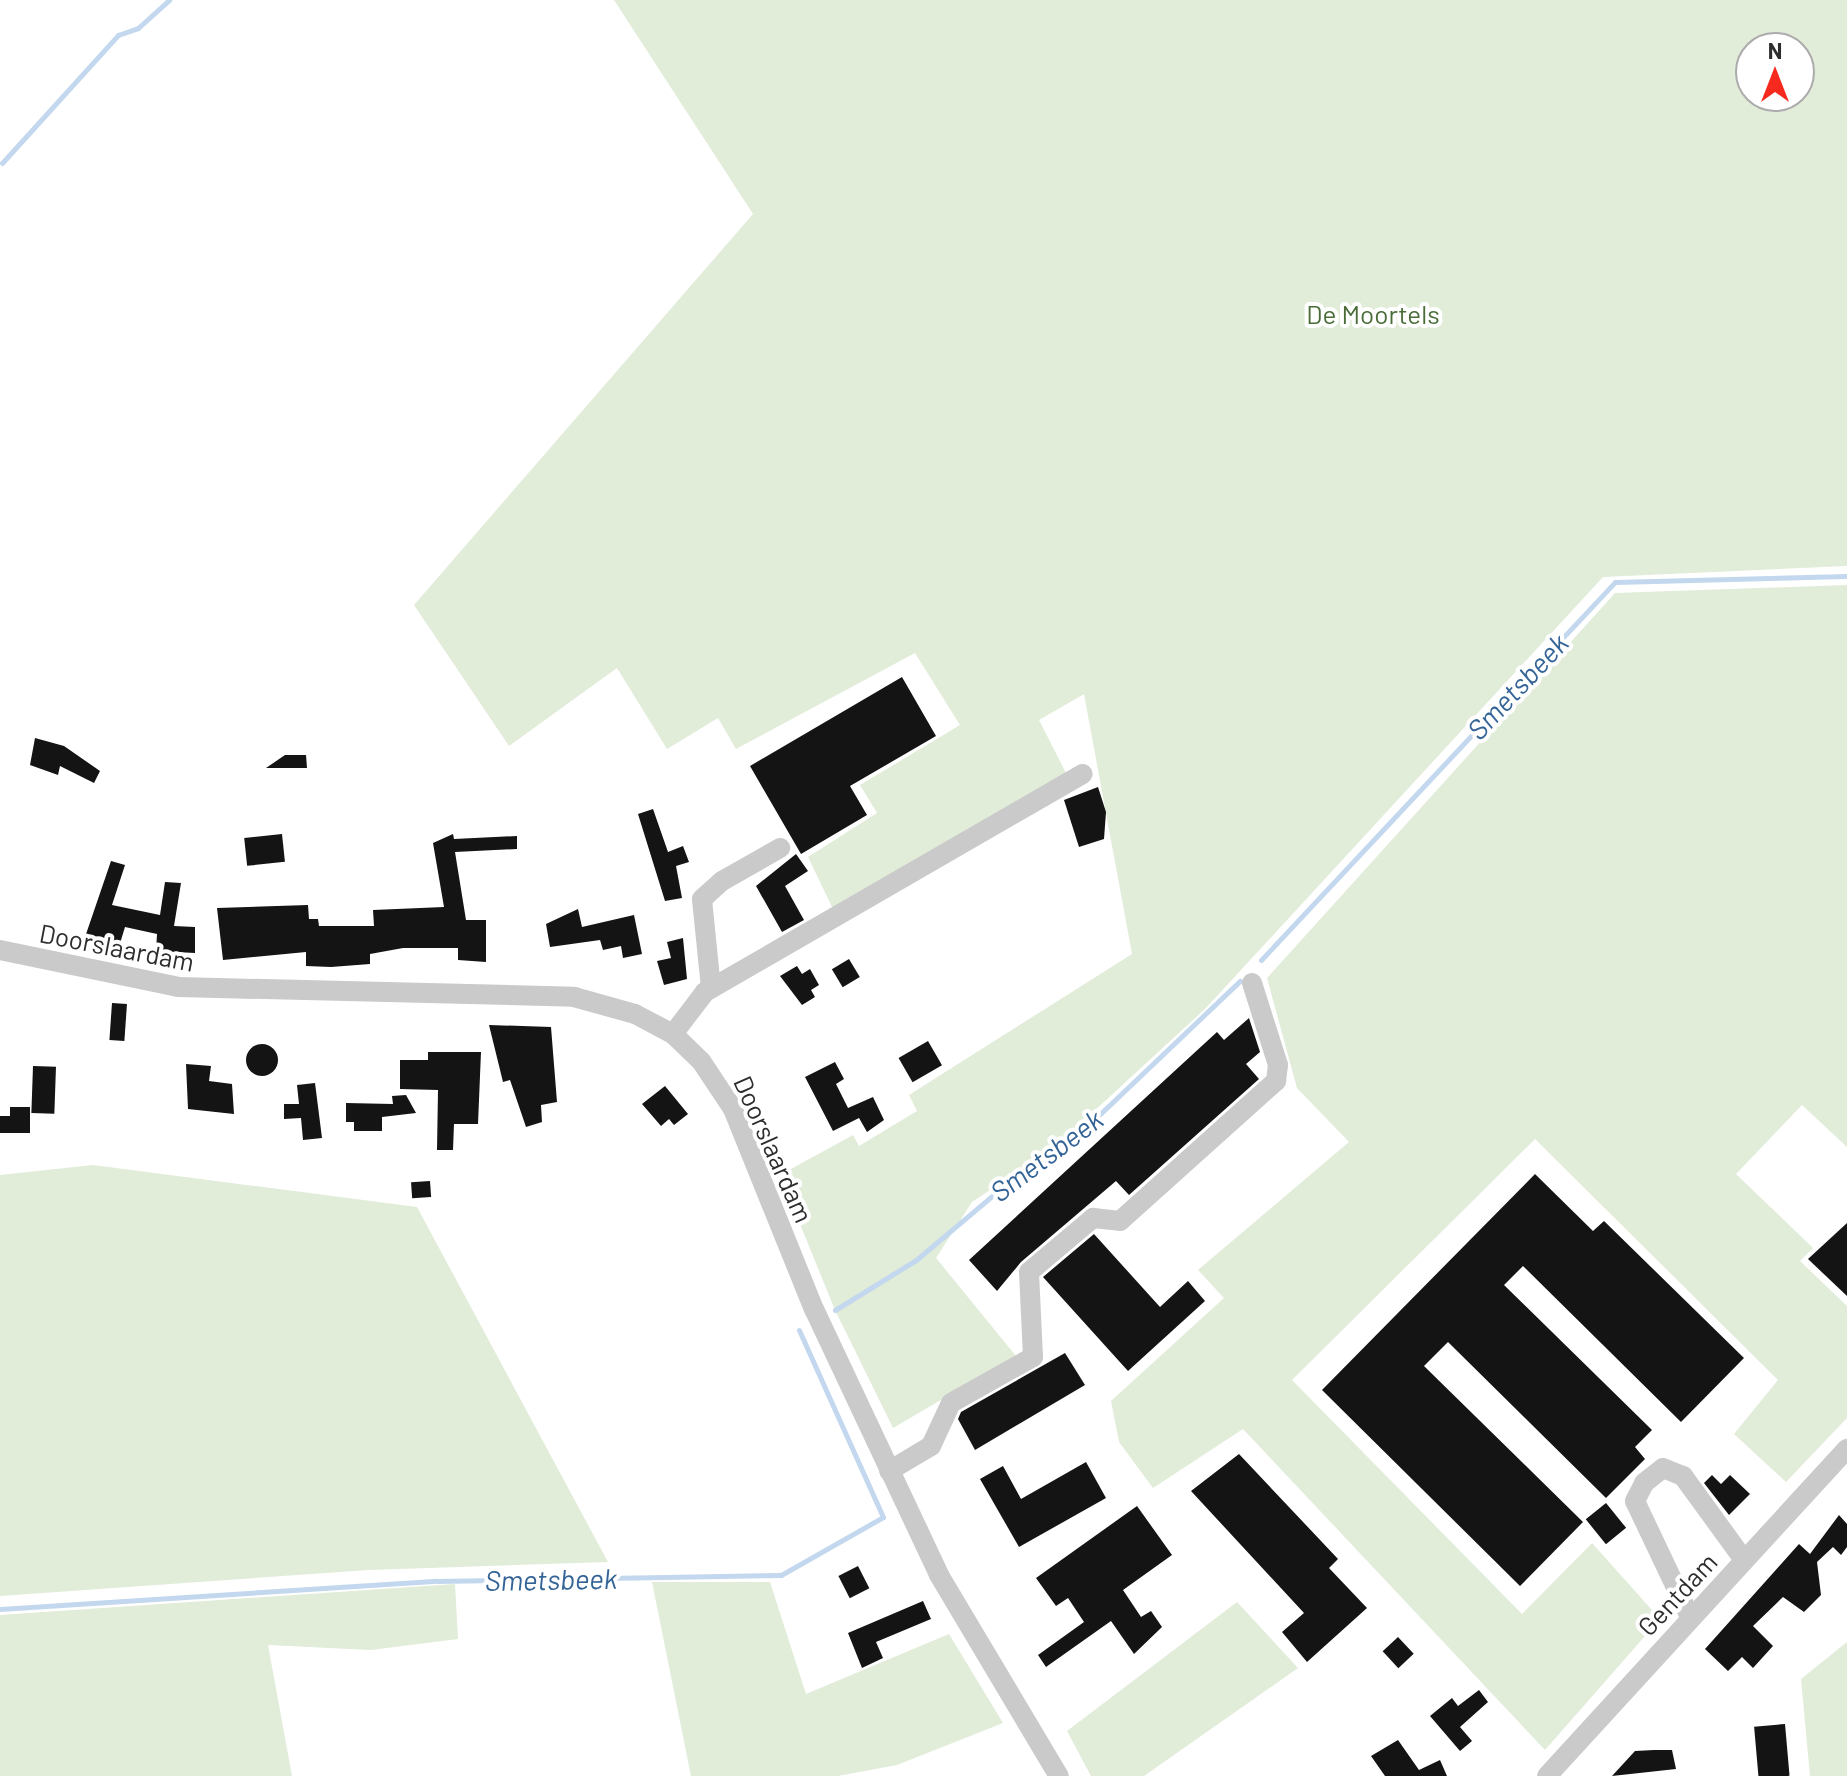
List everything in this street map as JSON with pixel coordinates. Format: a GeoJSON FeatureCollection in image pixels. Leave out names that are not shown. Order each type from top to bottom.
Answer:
{"type":"FeatureCollection","features":[{"type":"Feature","properties":{"kind":"street"},"geometry":{"type":"LineString","coordinates":[[673,1034],[708,990],[1083,774]]}},
{"type":"Feature","properties":{"kind":"street"},"geometry":{"type":"LineString","coordinates":[[708,990],[702,899],[722,881],[780,848]]}},
{"type":"Feature","properties":{"kind":"street"},"geometry":{"type":"LineString","coordinates":[[690,897],[708,990]]}},
{"type":"Feature","properties":{"kind":"street","name":"Doorslaardam"},"geometry":{"type":"LineString","coordinates":[[0,950],[178,987],[574,997],[635,1014],[673,1034],[701,1061],[733,1109],[814,1309],[939,1575],[1059,1776]]}},
{"type":"Feature","properties":{"kind":"street"},"geometry":{"type":"LineString","coordinates":[[889,1471],[931,1446],[951,1403],[1033,1357],[1029,1272],[1093,1218],[1120,1221],[1276,1081],[1278,1065],[1252,983]]}},
{"type":"Feature","properties":{"kind":"street","name":"Gentdam"},"geometry":{"type":"LineString","coordinates":[[1547,1776],[1847,1449]]}},
{"type":"Feature","properties":{"kind":"street"},"geometry":{"type":"LineString","coordinates":[[1690,1617],[1638,1509],[1644,1483],[1663,1468],[1683,1476],[1744,1560]]}},
{"type":"Feature","properties":{"kind":"green space","name":"De Moortels"},"geometry":{"type":"Polygon","coordinates":[[[614,0],[1847,0],[1847,566],[1603,577],[1205,1009],[1055,1147],[972,1202],[936,1258],[1016,1356],[893,1428],[835,1310],[780,1175],[853,1135],[859,1146],[917,1111],[909,1095],[1132,954],[1084,694],[1039,720],[1067,775],[833,909],[808,857],[877,813],[860,785],[960,725],[915,653],[736,749],[718,718],[667,749],[617,668],[509,746],[414,605],[753,214],[614,0]]]}},
{"type":"Feature","properties":{"kind":"green space"},"geometry":{"type":"Polygon","coordinates":[[[1847,585],[1847,1147],[1802,1105],[1736,1174],[1813,1248],[1800,1261],[1847,1306],[1847,1418],[1786,1482],[1734,1434],[1778,1380],[1535,1139],[1292,1380],[1522,1614],[1592,1543],[1660,1619],[1545,1750],[1243,1429],[1153,1488],[1119,1442],[1111,1401],[1224,1298],[1198,1270],[1349,1142],[1297,1088],[1267,978],[1615,593],[1847,585]]]}},
{"type":"Feature","properties":{"kind":"green space"},"geometry":{"type":"Polygon","coordinates":[[[93,1165],[417,1207],[608,1562],[369,1570],[0,1596],[0,1175],[93,1165]]]}},
{"type":"Feature","properties":{"kind":"green space"},"geometry":{"type":"Polygon","coordinates":[[[652,1582],[770,1582],[806,1694],[949,1634],[1003,1723],[897,1765],[838,1776],[691,1776],[652,1582]]]}},
{"type":"Feature","properties":{"kind":"green space"},"geometry":{"type":"Polygon","coordinates":[[[455,1584],[458,1639],[371,1650],[268,1645],[292,1776],[0,1776],[0,1615],[455,1584]]]}},
{"type":"Feature","properties":{"kind":"green space"},"geometry":{"type":"Polygon","coordinates":[[[1237,1602],[1298,1668],[1144,1776],[1091,1776],[1067,1731],[1237,1602]]]}},
{"type":"Feature","properties":{"kind":"green space"},"geometry":{"type":"Polygon","coordinates":[[[1847,1642],[1847,1776],[1810,1776],[1801,1679],[1847,1642]]]}},
{"type":"Feature","properties":{"kind":"building"},"geometry":{"type":"Polygon","coordinates":[[[902,677],[936,736],[850,786],[867,815],[801,854],[750,766],[902,677]]]}},
{"type":"Feature","properties":{"kind":"building"},"geometry":{"type":"Polygon","coordinates":[[[35,738],[64,746],[100,771],[94,783],[60,766],[58,775],[30,765],[35,738]]]}},
{"type":"Feature","properties":{"kind":"building"},"geometry":{"type":"Polygon","coordinates":[[[285,755],[306,755],[307,768],[266,768],[285,755]]]}},
{"type":"Feature","properties":{"kind":"building"},"geometry":{"type":"Polygon","coordinates":[[[1098,787],[1106,812],[1104,839],[1079,847],[1064,800],[1098,787]]]}},
{"type":"Feature","properties":{"kind":"building"},"geometry":{"type":"Polygon","coordinates":[[[653,809],[668,852],[683,846],[689,862],[676,866],[682,898],[665,901],[638,814],[653,809]]]}},
{"type":"Feature","properties":{"kind":"building"},"geometry":{"type":"Polygon","coordinates":[[[282,834],[285,862],[247,866],[244,838],[282,834]]]}},
{"type":"Feature","properties":{"kind":"building"},"geometry":{"type":"Polygon","coordinates":[[[453,834],[454,839],[517,836],[517,849],[455,852],[466,920],[486,920],[486,962],[458,960],[458,948],[403,948],[370,954],[370,964],[331,967],[306,966],[306,952],[223,960],[217,908],[308,905],[309,919],[318,919],[319,926],[374,926],[373,910],[444,907],[433,843],[453,834]]]}},
{"type":"Feature","properties":{"kind":"building"},"geometry":{"type":"Polygon","coordinates":[[[796,854],[808,871],[785,886],[804,920],[782,932],[756,886],[796,854]]]}},
{"type":"Feature","properties":{"kind":"building"},"geometry":{"type":"Polygon","coordinates":[[[111,861],[125,865],[112,905],[160,915],[165,882],[181,883],[174,926],[195,927],[195,953],[156,951],[157,934],[125,927],[118,950],[84,940],[111,861]]]}},
{"type":"Feature","properties":{"kind":"building"},"geometry":{"type":"Polygon","coordinates":[[[578,909],[582,927],[634,915],[642,954],[623,958],[621,946],[603,950],[600,940],[550,947],[546,924],[578,909]]]}},
{"type":"Feature","properties":{"kind":"building"},"geometry":{"type":"Polygon","coordinates":[[[683,938],[687,979],[664,985],[657,961],[671,958],[667,942],[683,938]]]}},
{"type":"Feature","properties":{"kind":"building"},"geometry":{"type":"Polygon","coordinates":[[[849,959],[860,977],[843,987],[832,969],[849,959]]]}},
{"type":"Feature","properties":{"kind":"building"},"geometry":{"type":"Polygon","coordinates":[[[797,966],[802,974],[810,969],[819,985],[811,990],[815,997],[802,1005],[780,976],[797,966]]]}},
{"type":"Feature","properties":{"kind":"building"},"geometry":{"type":"Polygon","coordinates":[[[112,1003],[127,1004],[124,1041],[109,1040],[112,1003]]]}},
{"type":"Feature","properties":{"kind":"building"},"geometry":{"type":"Polygon","coordinates":[[[1249,1018],[1260,1052],[1246,1064],[1259,1079],[1129,1195],[1116,1181],[1021,1262],[997,1291],[969,1260],[1217,1032],[1224,1040],[1249,1018]]]}},
{"type":"Feature","properties":{"kind":"building"},"geometry":{"type":"Polygon","coordinates":[[[489,1025],[551,1027],[557,1102],[541,1105],[542,1122],[526,1127],[510,1080],[503,1082],[489,1025]]]}},
{"type":"Feature","properties":{"kind":"building"},"geometry":{"type":"Polygon","coordinates":[[[928,1041],[942,1065],[913,1082],[899,1058],[928,1041]]]}},
{"type":"Feature","properties":{"kind":"building"},"geometry":{"type":"Polygon","coordinates":[[[262,1044],[273,1049],[278,1060],[273,1071],[262,1076],[251,1071],[246,1060],[251,1049],[262,1044]]]}},
{"type":"Feature","properties":{"kind":"building"},"geometry":{"type":"Polygon","coordinates":[[[428,1052],[481,1052],[478,1124],[454,1124],[453,1150],[437,1150],[438,1090],[400,1089],[400,1060],[428,1060],[428,1052]]]}},
{"type":"Feature","properties":{"kind":"building"},"geometry":{"type":"Polygon","coordinates":[[[835,1062],[844,1079],[836,1084],[848,1108],[873,1097],[884,1120],[867,1132],[859,1118],[833,1131],[805,1077],[835,1062]]]}},
{"type":"Feature","properties":{"kind":"building"},"geometry":{"type":"Polygon","coordinates":[[[186,1064],[211,1066],[209,1081],[232,1084],[234,1114],[188,1109],[186,1064]]]}},
{"type":"Feature","properties":{"kind":"building"},"geometry":{"type":"Polygon","coordinates":[[[33,1066],[56,1067],[54,1114],[31,1113],[33,1066]]]}},
{"type":"Feature","properties":{"kind":"building"},"geometry":{"type":"Polygon","coordinates":[[[315,1083],[322,1138],[303,1140],[301,1118],[284,1119],[284,1104],[299,1104],[297,1085],[315,1083]]]}},
{"type":"Feature","properties":{"kind":"building"},"geometry":{"type":"Polygon","coordinates":[[[665,1086],[688,1114],[674,1125],[669,1119],[661,1126],[642,1104],[665,1086]]]}},
{"type":"Feature","properties":{"kind":"building"},"geometry":{"type":"Polygon","coordinates":[[[406,1095],[416,1113],[382,1117],[382,1131],[354,1131],[354,1122],[346,1122],[346,1103],[393,1104],[392,1096],[406,1095]]]}},
{"type":"Feature","properties":{"kind":"building"},"geometry":{"type":"Polygon","coordinates":[[[10,1107],[30,1107],[30,1133],[0,1133],[0,1116],[10,1116],[10,1107]]]}},
{"type":"Feature","properties":{"kind":"building"},"geometry":{"type":"Polygon","coordinates":[[[1535,1174],[1593,1231],[1604,1221],[1744,1358],[1681,1422],[1523,1266],[1504,1285],[1652,1430],[1635,1447],[1645,1459],[1606,1498],[1448,1342],[1424,1366],[1583,1522],[1520,1586],[1322,1390],[1535,1174]]]}},
{"type":"Feature","properties":{"kind":"building"},"geometry":{"type":"Polygon","coordinates":[[[430,1181],[431,1197],[412,1198],[411,1182],[430,1181]]]}},
{"type":"Feature","properties":{"kind":"building"},"geometry":{"type":"Polygon","coordinates":[[[1847,1223],[1847,1296],[1808,1259],[1847,1223]]]}},
{"type":"Feature","properties":{"kind":"building"},"geometry":{"type":"Polygon","coordinates":[[[1094,1234],[1160,1307],[1188,1281],[1205,1301],[1128,1371],[1043,1277],[1094,1234]]]}},
{"type":"Feature","properties":{"kind":"building"},"geometry":{"type":"Polygon","coordinates":[[[1065,1353],[1085,1385],[975,1450],[958,1419],[961,1412],[1065,1353]]]}},
{"type":"Feature","properties":{"kind":"building"},"geometry":{"type":"Polygon","coordinates":[[[1239,1454],[1338,1559],[1329,1568],[1367,1608],[1307,1662],[1282,1632],[1304,1613],[1191,1491],[1239,1454]]]}},
{"type":"Feature","properties":{"kind":"building"},"geometry":{"type":"Polygon","coordinates":[[[1086,1462],[1106,1498],[1019,1547],[980,1479],[1003,1466],[1021,1499],[1086,1462]]]}},
{"type":"Feature","properties":{"kind":"building"},"geometry":{"type":"Polygon","coordinates":[[[1712,1475],[1721,1484],[1730,1475],[1750,1494],[1729,1515],[1704,1483],[1712,1475]]]}},
{"type":"Feature","properties":{"kind":"building"},"geometry":{"type":"Polygon","coordinates":[[[1606,1503],[1626,1528],[1606,1544],[1586,1519],[1606,1503]]]}},
{"type":"Feature","properties":{"kind":"building"},"geometry":{"type":"Polygon","coordinates":[[[1137,1506],[1172,1555],[1123,1590],[1141,1617],[1151,1611],[1162,1627],[1134,1654],[1111,1621],[1046,1667],[1038,1655],[1084,1622],[1068,1598],[1056,1606],[1036,1578],[1137,1506]]]}},
{"type":"Feature","properties":{"kind":"building"},"geometry":{"type":"Polygon","coordinates":[[[1839,1515],[1847,1524],[1847,1547],[1841,1555],[1833,1547],[1817,1562],[1821,1595],[1804,1612],[1783,1597],[1753,1626],[1773,1646],[1753,1668],[1742,1657],[1728,1671],[1705,1649],[1799,1544],[1810,1554],[1839,1515]]]}},
{"type":"Feature","properties":{"kind":"building"},"geometry":{"type":"Polygon","coordinates":[[[858,1566],[869,1588],[850,1598],[838,1576],[858,1566]]]}},
{"type":"Feature","properties":{"kind":"building"},"geometry":{"type":"Polygon","coordinates":[[[923,1601],[931,1619],[876,1642],[883,1658],[862,1668],[848,1633],[923,1601]]]}},
{"type":"Feature","properties":{"kind":"building"},"geometry":{"type":"Polygon","coordinates":[[[1398,1637],[1414,1654],[1398,1668],[1383,1651],[1398,1637]]]}},
{"type":"Feature","properties":{"kind":"building"},"geometry":{"type":"Polygon","coordinates":[[[1479,1690],[1488,1702],[1460,1727],[1472,1741],[1460,1751],[1430,1716],[1452,1698],[1458,1706],[1479,1690]]]}},
{"type":"Feature","properties":{"kind":"building"},"geometry":{"type":"Polygon","coordinates":[[[1785,1724],[1790,1776],[1758,1776],[1754,1727],[1785,1724]]]}},
{"type":"Feature","properties":{"kind":"building"},"geometry":{"type":"Polygon","coordinates":[[[1398,1740],[1419,1770],[1440,1760],[1447,1776],[1385,1776],[1371,1756],[1398,1740]]]}},
{"type":"Feature","properties":{"kind":"building"},"geometry":{"type":"Polygon","coordinates":[[[1672,1750],[1676,1769],[1612,1776],[1635,1751],[1672,1750]]]}},
{"type":"Feature","properties":{"kind":"waterway"},"geometry":{"type":"LineString","coordinates":[[2,163],[118,35],[138,28],[169,0]]}},
{"type":"Feature","properties":{"kind":"waterway","name":"Smetsbeek"},"geometry":{"type":"LineString","coordinates":[[1261,960],[1615,582],[1847,576]]}},
{"type":"Feature","properties":{"kind":"waterway","name":"Smetsbeek"},"geometry":{"type":"LineString","coordinates":[[835,1310],[916,1260],[1004,1186],[1077,1136],[1240,981]]}},
{"type":"Feature","properties":{"kind":"waterway","name":"Smetsbeek"},"geometry":{"type":"LineString","coordinates":[[0,1609],[437,1581],[781,1575],[883,1517],[799,1330]]}}]}
